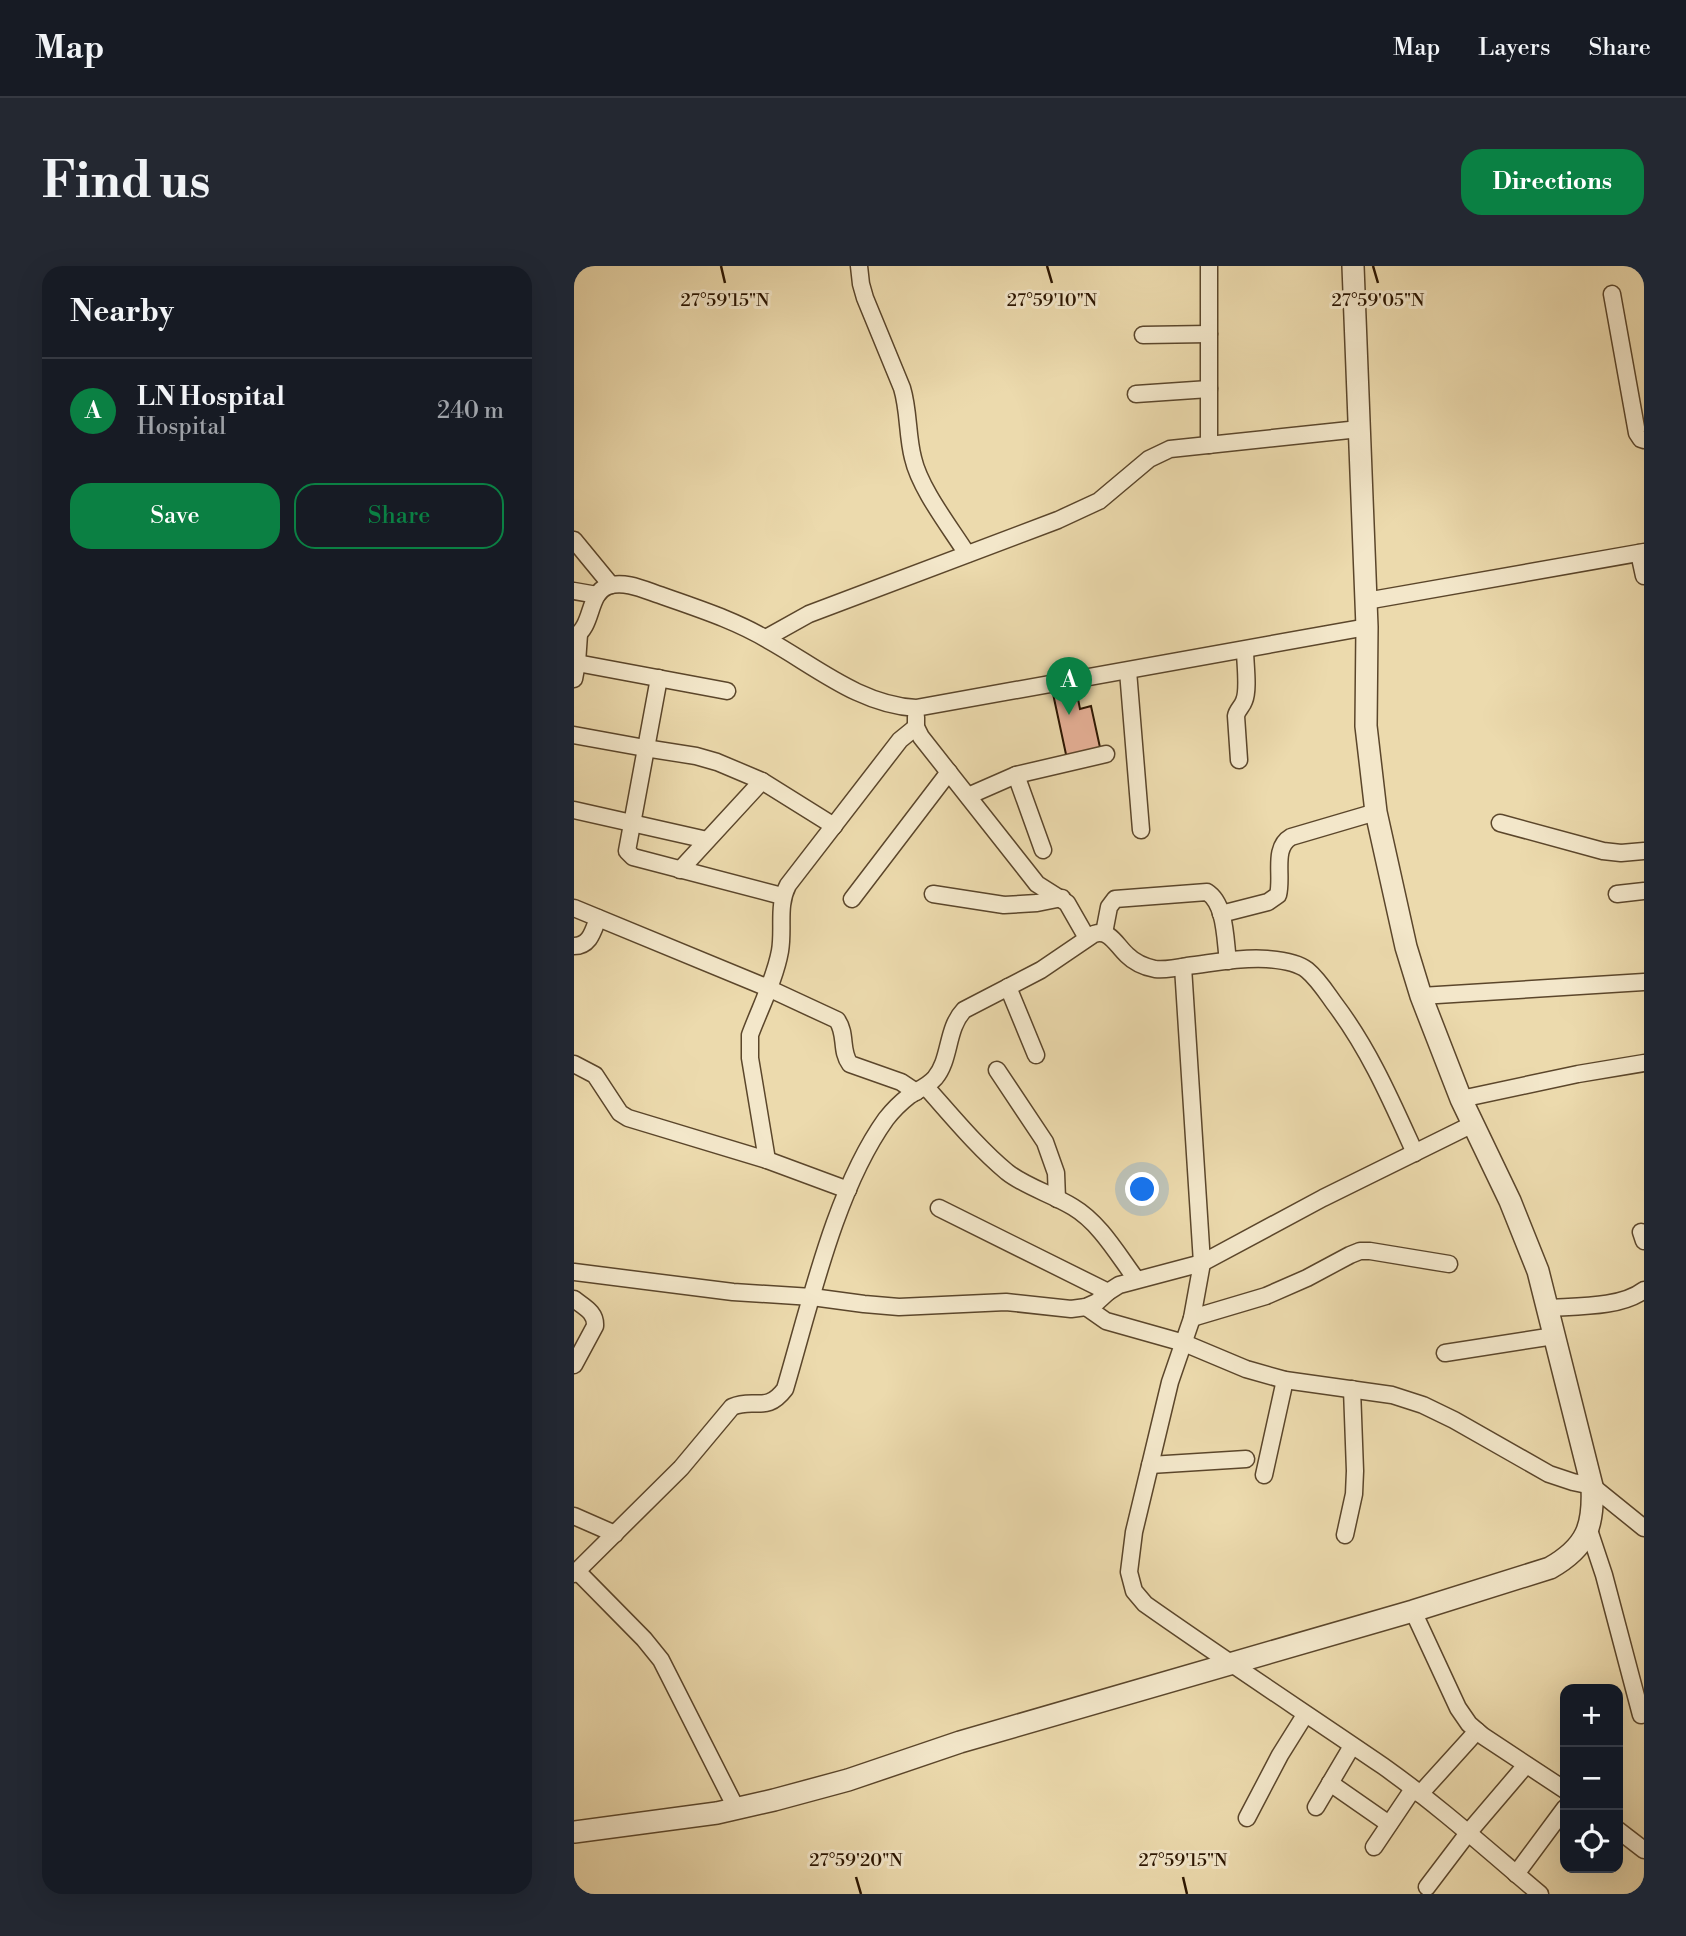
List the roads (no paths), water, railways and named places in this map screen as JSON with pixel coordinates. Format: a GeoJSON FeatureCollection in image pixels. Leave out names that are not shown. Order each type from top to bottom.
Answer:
{"type":"FeatureCollection","features":[{"type":"Feature","properties":{"kind":"street"},"geometry":{"type":"LineString","coordinates":[[859,266],[865,298],[902,388],[909,438],[920,479],[967,554]]}},
{"type":"Feature","properties":{"kind":"street"},"geometry":{"type":"LineString","coordinates":[[1209,266],[1209,445]]}},
{"type":"Feature","properties":{"kind":"street"},"geometry":{"type":"LineString","coordinates":[[574,1832],[717,1812],[848,1780],[960,1742],[1413,1611],[1550,1568],[1574,1551],[1589,1530],[1593,1504],[1592,1486],[1538,1271],[1510,1201],[1461,1099],[1421,996],[1400,924],[1376,811],[1366,726],[1367,627],[1353,266]]}},
{"type":"Feature","properties":{"kind":"street"},"geometry":{"type":"LineString","coordinates":[[1612,294],[1637,433],[1644,440]]}},
{"type":"Feature","properties":{"kind":"street"},"geometry":{"type":"LineString","coordinates":[[1143,335],[1209,334]]}},
{"type":"Feature","properties":{"kind":"street"},"geometry":{"type":"LineString","coordinates":[[1136,394],[1209,389]]}},
{"type":"Feature","properties":{"kind":"street"},"geometry":{"type":"LineString","coordinates":[[766,638],[809,614],[1058,520],[1098,501],[1157,454],[1209,445],[1359,429]]}},
{"type":"Feature","properties":{"kind":"street"},"geometry":{"type":"LineString","coordinates":[[574,540],[611,585]]}},
{"type":"Feature","properties":{"kind":"street"},"geometry":{"type":"LineString","coordinates":[[1366,601],[1641,553],[1644,576]]}},
{"type":"Feature","properties":{"kind":"street"},"geometry":{"type":"LineString","coordinates":[[727,691],[659,678],[576,671],[577,635],[586,625],[597,595],[611,585],[631,586],[694,607],[766,638],[846,687],[886,704],[916,708],[1367,627]]}},
{"type":"Feature","properties":{"kind":"street"},"geometry":{"type":"LineString","coordinates":[[574,591],[597,595]]}},
{"type":"Feature","properties":{"kind":"street"},"geometry":{"type":"LineString","coordinates":[[1239,760],[1236,716],[1246,693],[1245,650]]}},
{"type":"Feature","properties":{"kind":"street"},"geometry":{"type":"LineString","coordinates":[[1128,671],[1141,830]]}},
{"type":"Feature","properties":{"kind":"street"},"geometry":{"type":"LineString","coordinates":[[659,678],[627,847],[629,855],[782,896]]}},
{"type":"Feature","properties":{"kind":"street"},"geometry":{"type":"LineString","coordinates":[[916,708],[916,727],[921,737],[1037,884],[1067,903],[1087,938]]}},
{"type":"Feature","properties":{"kind":"street"},"geometry":{"type":"LineString","coordinates":[[767,1160],[750,1058],[750,1035],[776,969],[780,948],[782,896],[900,740],[916,727]]}},
{"type":"Feature","properties":{"kind":"street"},"geometry":{"type":"LineString","coordinates":[[574,735],[696,755],[718,762],[762,782],[834,826]]}},
{"type":"Feature","properties":{"kind":"street"},"geometry":{"type":"LineString","coordinates":[[968,796],[1016,775],[1106,754]]}},
{"type":"Feature","properties":{"kind":"street"},"geometry":{"type":"LineString","coordinates":[[852,899],[949,772]]}},
{"type":"Feature","properties":{"kind":"street"},"geometry":{"type":"LineString","coordinates":[[1016,775],[1043,850]]}},
{"type":"Feature","properties":{"kind":"street"},"geometry":{"type":"LineString","coordinates":[[680,870],[762,782]]}},
{"type":"Feature","properties":{"kind":"street"},"geometry":{"type":"LineString","coordinates":[[574,810],[707,840]]}},
{"type":"Feature","properties":{"kind":"street"},"geometry":{"type":"LineString","coordinates":[[1221,914],[1268,902],[1278,895],[1281,847],[1284,841],[1376,811]]}},
{"type":"Feature","properties":{"kind":"street"},"geometry":{"type":"LineString","coordinates":[[1500,823],[1603,852],[1644,851]]}},
{"type":"Feature","properties":{"kind":"street"},"geometry":{"type":"LineString","coordinates":[[1617,894],[1644,891]]}},
{"type":"Feature","properties":{"kind":"street"},"geometry":{"type":"LineString","coordinates":[[1104,933],[1111,902],[1119,897],[1206,892],[1214,899],[1221,914],[1228,961]]}},
{"type":"Feature","properties":{"kind":"street"},"geometry":{"type":"LineString","coordinates":[[933,894],[1004,905],[1062,898]]}},
{"type":"Feature","properties":{"kind":"street"},"geometry":{"type":"LineString","coordinates":[[574,908],[768,988],[837,1020],[843,1031],[845,1055],[850,1064],[921,1089],[1007,1171],[1087,1217],[1136,1279]]}},
{"type":"Feature","properties":{"kind":"street"},"geometry":{"type":"LineString","coordinates":[[574,946],[587,942],[598,918]]}},
{"type":"Feature","properties":{"kind":"street"},"geometry":{"type":"LineString","coordinates":[[736,1808],[661,1660],[644,1639],[576,1573],[681,1468],[732,1408],[739,1404],[770,1403],[785,1389],[848,1189],[885,1121],[896,1107],[935,1077],[942,1066],[956,1018],[964,1010],[1041,970],[1087,938],[1099,933],[1109,935],[1127,956],[1142,965],[1154,968],[1265,959],[1296,964],[1316,979],[1349,1023],[1372,1060],[1415,1153]]}},
{"type":"Feature","properties":{"kind":"street"},"geometry":{"type":"LineString","coordinates":[[1182,967],[1202,1263],[1192,1318],[1170,1382],[1134,1532],[1129,1572],[1134,1591],[1145,1604],[1416,1792],[1540,1894]]}},
{"type":"Feature","properties":{"kind":"street"},"geometry":{"type":"LineString","coordinates":[[1421,996],[1644,982]]}},
{"type":"Feature","properties":{"kind":"street"},"geometry":{"type":"LineString","coordinates":[[1008,987],[1036,1055]]}},
{"type":"Feature","properties":{"kind":"street"},"geometry":{"type":"LineString","coordinates":[[1461,1099],[1644,1063]]}},
{"type":"Feature","properties":{"kind":"street"},"geometry":{"type":"LineString","coordinates":[[574,1064],[595,1075],[620,1113],[628,1118],[767,1160],[848,1189]]}},
{"type":"Feature","properties":{"kind":"street"},"geometry":{"type":"LineString","coordinates":[[997,1070],[1045,1142],[1056,1173],[1058,1199]]}},
{"type":"Feature","properties":{"kind":"street"},"geometry":{"type":"LineString","coordinates":[[574,1272],[733,1293],[812,1297],[899,1307],[1006,1302],[1071,1309],[1086,1307],[1119,1285],[1202,1263],[1323,1198],[1473,1124]]}},
{"type":"Feature","properties":{"kind":"street"},"geometry":{"type":"LineString","coordinates":[[939,1208],[1108,1292]]}},
{"type":"Feature","properties":{"kind":"street"},"geometry":{"type":"LineString","coordinates":[[1192,1318],[1266,1296],[1360,1251],[1449,1264]]}},
{"type":"Feature","properties":{"kind":"street"},"geometry":{"type":"LineString","coordinates":[[1547,1308],[1609,1303],[1624,1300],[1644,1290]]}},
{"type":"Feature","properties":{"kind":"street"},"geometry":{"type":"LineString","coordinates":[[574,1299],[594,1317],[595,1326],[574,1365]]}},
{"type":"Feature","properties":{"kind":"street"},"geometry":{"type":"LineString","coordinates":[[1086,1307],[1106,1321],[1184,1343],[1246,1369],[1285,1380],[1392,1395],[1423,1405],[1549,1474],[1592,1486],[1644,1528]]}},
{"type":"Feature","properties":{"kind":"street"},"geometry":{"type":"LineString","coordinates":[[1444,1353],[1554,1336]]}},
{"type":"Feature","properties":{"kind":"street"},"geometry":{"type":"LineString","coordinates":[[1264,1475],[1285,1380]]}},
{"type":"Feature","properties":{"kind":"street"},"geometry":{"type":"LineString","coordinates":[[1345,1535],[1356,1471],[1352,1389]]}},
{"type":"Feature","properties":{"kind":"street"},"geometry":{"type":"LineString","coordinates":[[1150,1465],[1246,1459]]}},
{"type":"Feature","properties":{"kind":"street"},"geometry":{"type":"LineString","coordinates":[[574,1516],[615,1534]]}},
{"type":"Feature","properties":{"kind":"street"},"geometry":{"type":"LineString","coordinates":[[1589,1530],[1604,1575],[1641,1714]]}},
{"type":"Feature","properties":{"kind":"street"},"geometry":{"type":"LineString","coordinates":[[1413,1611],[1458,1708],[1469,1724],[1560,1787]]}},
{"type":"Feature","properties":{"kind":"street"},"geometry":{"type":"LineString","coordinates":[[1247,1818],[1280,1755],[1305,1715]]}},
{"type":"Feature","properties":{"kind":"street"},"geometry":{"type":"LineString","coordinates":[[1374,1847],[1416,1792],[1477,1731]]}},
{"type":"Feature","properties":{"kind":"street"},"geometry":{"type":"LineString","coordinates":[[1317,1807],[1352,1746]]}},
{"type":"Feature","properties":{"kind":"street"},"geometry":{"type":"LineString","coordinates":[[1427,1887],[1468,1833],[1526,1765]]}},
{"type":"Feature","properties":{"kind":"street"},"geometry":{"type":"LineString","coordinates":[[1330,1783],[1390,1824]]}},
{"type":"Feature","properties":{"kind":"street"},"geometry":{"type":"LineString","coordinates":[[1516,1874],[1564,1810]]}},
{"type":"Feature","properties":{"kind":"street"},"geometry":{"type":"LineString","coordinates":[[1623,1834],[1644,1850]]}},
{"type":"Feature","properties":{"kind":"place","name":"LN Hospital"},"geometry":{"type":"Point","coordinates":[1069,715]}}]}
